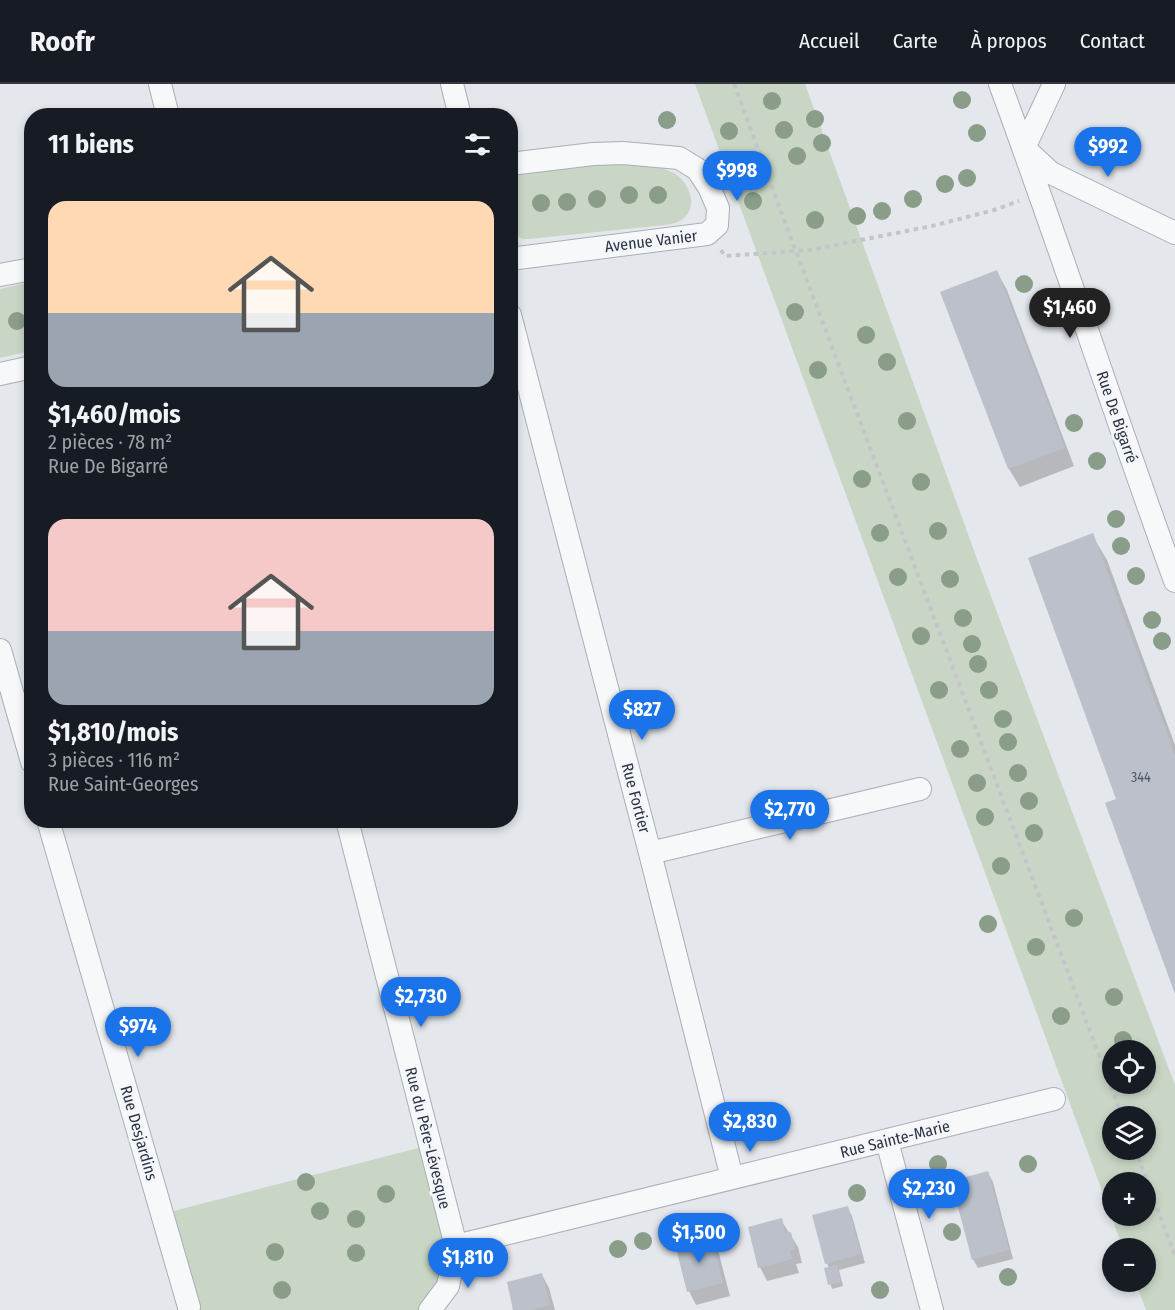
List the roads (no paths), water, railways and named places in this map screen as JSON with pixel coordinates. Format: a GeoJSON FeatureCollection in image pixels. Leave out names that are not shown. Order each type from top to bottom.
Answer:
{"type":"FeatureCollection","features":[{"type":"Feature","properties":{"kind":"street"},"geometry":{"type":"LineString","coordinates":[[160,84],[166,108]]}},
{"type":"Feature","properties":{"kind":"street"},"geometry":{"type":"LineString","coordinates":[[452,84],[457,108]]}},
{"type":"Feature","properties":{"kind":"street","name":"Rue De Bigarré"},"geometry":{"type":"LineString","coordinates":[[1000,84],[1175,581]]}},
{"type":"Feature","properties":{"kind":"street"},"geometry":{"type":"LineString","coordinates":[[1054,84],[1024,148],[1051,172],[1175,233]]}},
{"type":"Feature","properties":{"kind":"street","name":"Avenue Vanier"},"geometry":{"type":"LineString","coordinates":[[518,163],[593,154],[623,153],[679,158],[697,169],[709,187],[718,208],[717,225],[707,234],[518,258]]}},
{"type":"Feature","properties":{"kind":"street"},"geometry":{"type":"LineString","coordinates":[[0,275],[24,270]]}},
{"type":"Feature","properties":{"kind":"street","name":"Rue Fortier"},"geometry":{"type":"LineString","coordinates":[[518,346],[732,1178]]}},
{"type":"Feature","properties":{"kind":"street"},"geometry":{"type":"LineString","coordinates":[[0,374],[24,369]]}},
{"type":"Feature","properties":{"kind":"street"},"geometry":{"type":"LineString","coordinates":[[0,650],[24,730]]}},
{"type":"Feature","properties":{"kind":"street"},"geometry":{"type":"LineString","coordinates":[[650,853],[920,789]]}},
{"type":"Feature","properties":{"kind":"street","name":"Rue Desjardins"},"geometry":{"type":"LineString","coordinates":[[50,828],[187,1309]]}},
{"type":"Feature","properties":{"kind":"street","name":"Rue du Père-Lévesque"},"geometry":{"type":"LineString","coordinates":[[349,828],[456,1246]]}},
{"type":"Feature","properties":{"kind":"street","name":"Rue Sainte-Marie"},"geometry":{"type":"LineString","coordinates":[[456,1246],[1054,1099]]}},
{"type":"Feature","properties":{"kind":"street"},"geometry":{"type":"LineString","coordinates":[[887,1141],[932,1310]]}},
{"type":"Feature","properties":{"kind":"street"},"geometry":{"type":"LineString","coordinates":[[430,1310],[448,1286],[456,1246]]}}]}
